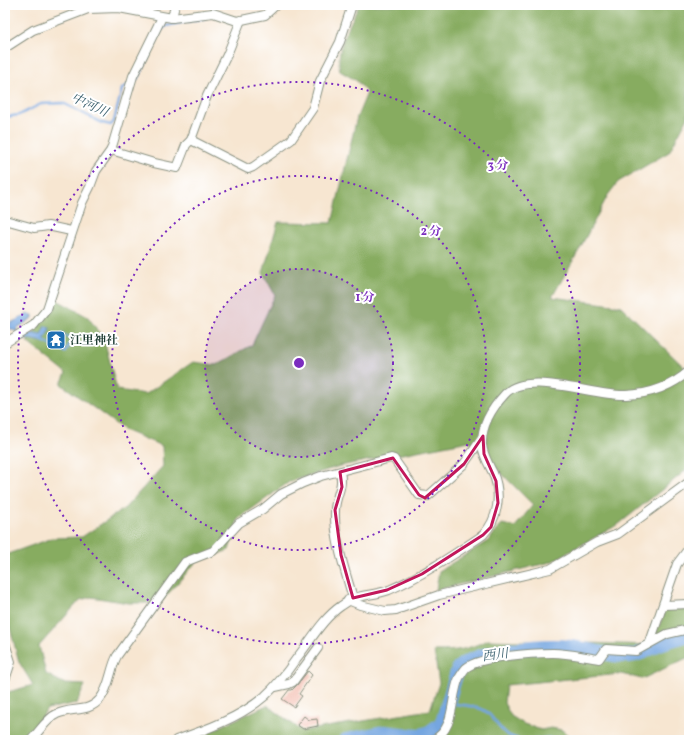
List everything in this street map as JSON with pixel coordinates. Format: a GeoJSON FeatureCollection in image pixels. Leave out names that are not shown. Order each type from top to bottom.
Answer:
{"type":"FeatureCollection","features":[{"type":"Feature","properties":{"kind":"street"},"geometry":{"type":"LineString","coordinates":[[172,18],[175,5]]}},
{"type":"Feature","properties":{"kind":"street"},"geometry":{"type":"LineString","coordinates":[[5,48],[34,30],[88,9],[119,8],[172,18],[213,13],[232,20],[241,20],[265,15],[276,5]]}},
{"type":"Feature","properties":{"kind":"street"},"geometry":{"type":"LineString","coordinates":[[191,140],[248,169],[254,167],[291,140],[313,108],[320,81],[340,42],[352,5]]}},
{"type":"Feature","properties":{"kind":"street"},"geometry":{"type":"LineString","coordinates":[[5,343],[34,325],[47,309],[71,230],[96,171],[111,150],[131,82],[162,17]]}},
{"type":"Feature","properties":{"kind":"street"},"geometry":{"type":"LineString","coordinates":[[111,150],[177,168],[186,145],[191,140],[207,96],[228,55],[241,20]]}},
{"type":"Feature","properties":{"kind":"street"},"geometry":{"type":"LineString","coordinates":[[5,220],[34,228],[48,226],[71,230]]}},
{"type":"Feature","properties":{"kind":"street"},"geometry":{"type":"LineString","coordinates":[[176,740],[232,717],[254,704],[275,686],[328,618],[351,599],[364,594],[387,590],[422,574],[483,535],[496,517],[498,503],[496,481],[484,454],[482,445],[483,436],[488,418],[506,393],[516,387],[542,382],[607,395],[626,396],[659,390],[689,371]]}},
{"type":"Feature","properties":{"kind":"street"},"geometry":{"type":"LineString","coordinates":[[31,740],[56,714],[88,708],[100,699],[107,688],[111,667],[117,656],[185,562],[213,551],[239,523],[263,509],[282,494],[321,476],[393,458],[419,495],[425,497],[464,464],[483,436]]}},
{"type":"Feature","properties":{"kind":"street"},"geometry":{"type":"LineString","coordinates":[[340,472],[342,487],[336,504],[335,515],[341,554],[351,599],[360,606],[384,611],[396,610],[439,595],[550,569],[597,542],[618,534],[689,482]]}},
{"type":"Feature","properties":{"kind":"street"},"geometry":{"type":"LineString","coordinates":[[650,642],[678,564],[689,548]]}},
{"type":"Feature","properties":{"kind":"street"},"geometry":{"type":"LineString","coordinates":[[664,604],[689,604]]}},
{"type":"Feature","properties":{"kind":"street"},"geometry":{"type":"LineString","coordinates":[[433,740],[444,731],[449,722],[459,678],[466,668],[489,659],[554,653],[599,659],[606,649],[636,651],[667,634],[689,629]]}},
{"type":"Feature","properties":{"kind":"street"},"geometry":{"type":"LineString","coordinates":[[5,680],[11,662],[6,647]]}},
{"type":"Feature","properties":{"kind":"street"},"geometry":{"type":"LineString","coordinates":[[275,686],[293,682],[318,648]]}},
{"type":"Feature","properties":{"kind":"highlighted area"},"geometry":{"type":"Polygon","coordinates":[[[483,436],[484,454],[496,481],[498,503],[491,527],[483,535],[422,574],[387,590],[353,598],[341,555],[335,510],[342,487],[340,472],[393,458],[419,495],[425,498],[464,464],[483,436]]]}},
{"type":"Feature","properties":{"kind":"green space"},"geometry":{"type":"Polygon","coordinates":[[[359,5],[689,5],[688,117],[669,152],[618,182],[608,195],[552,297],[621,306],[689,372],[689,468],[619,524],[551,562],[436,590],[439,571],[488,541],[502,524],[515,527],[533,505],[469,441],[340,466],[289,482],[238,519],[229,550],[196,562],[160,603],[129,603],[91,597],[80,600],[39,646],[46,674],[65,684],[85,685],[77,703],[47,709],[27,740],[5,740],[5,700],[8,692],[33,685],[19,662],[5,609],[5,555],[53,538],[82,537],[125,508],[163,466],[162,446],[124,430],[61,384],[66,373],[27,342],[57,300],[88,317],[104,339],[117,390],[146,394],[193,362],[216,365],[252,345],[275,295],[263,273],[278,222],[332,223],[357,117],[367,93],[357,81],[340,71],[339,63],[341,46],[344,37],[359,5]]]}},
{"type":"Feature","properties":{"kind":"green space"},"geometry":{"type":"Polygon","coordinates":[[[666,609],[689,609],[689,657],[642,679],[621,674],[506,685],[504,703],[511,716],[524,724],[541,730],[551,728],[562,730],[573,740],[191,740],[267,705],[302,731],[430,710],[439,683],[434,651],[462,649],[488,640],[651,645],[666,609]]]}},
{"type":"Feature","properties":{"kind":"water"},"geometry":{"type":"Polygon","coordinates":[[[28,314],[33,315],[33,318],[17,328],[17,332],[5,326],[28,314]]]}},
{"type":"Feature","properties":{"kind":"water"},"geometry":{"type":"Polygon","coordinates":[[[45,326],[50,328],[44,342],[28,339],[24,340],[22,338],[31,333],[41,335],[45,326]]]}},
{"type":"Feature","properties":{"kind":"building"},"geometry":{"type":"Polygon","coordinates":[[[308,671],[312,675],[299,694],[302,696],[294,707],[282,699],[289,690],[292,690],[297,685],[308,671]]]}},
{"type":"Feature","properties":{"kind":"building"},"geometry":{"type":"Polygon","coordinates":[[[304,716],[309,720],[317,719],[318,726],[303,729],[297,725],[304,716]]]}},
{"type":"Feature","properties":{"kind":"waterway","name":"中河川"},"geometry":{"type":"LineString","coordinates":[[134,81],[139,77],[161,30],[166,26],[204,18]]}},
{"type":"Feature","properties":{"kind":"waterway","name":"中河川"},"geometry":{"type":"LineString","coordinates":[[5,117],[19,115],[41,104],[63,103],[102,123],[111,125],[114,121],[122,89],[128,85]]}},
{"type":"Feature","properties":{"kind":"waterway"},"geometry":{"type":"LineString","coordinates":[[41,340],[66,352],[72,339],[62,334]]}},
{"type":"Feature","properties":{"kind":"waterway","name":"西川"},"geometry":{"type":"LineString","coordinates":[[346,740],[384,732],[415,736],[428,733],[442,723],[458,668],[468,661],[481,656],[515,649],[550,646],[578,648],[629,656],[689,635]]}},
{"type":"Feature","properties":{"kind":"waterway"},"geometry":{"type":"LineString","coordinates":[[448,703],[480,708],[488,713],[505,733],[509,736],[522,740]]}},
{"type":"Feature","properties":{"kind":"waterway"},"geometry":{"type":"LineString","coordinates":[[534,740],[548,738],[556,740]]}},
{"type":"Feature","properties":{"kind":"place","name":"江里神社"},"geometry":{"type":"Point","coordinates":[56,340]}}]}
